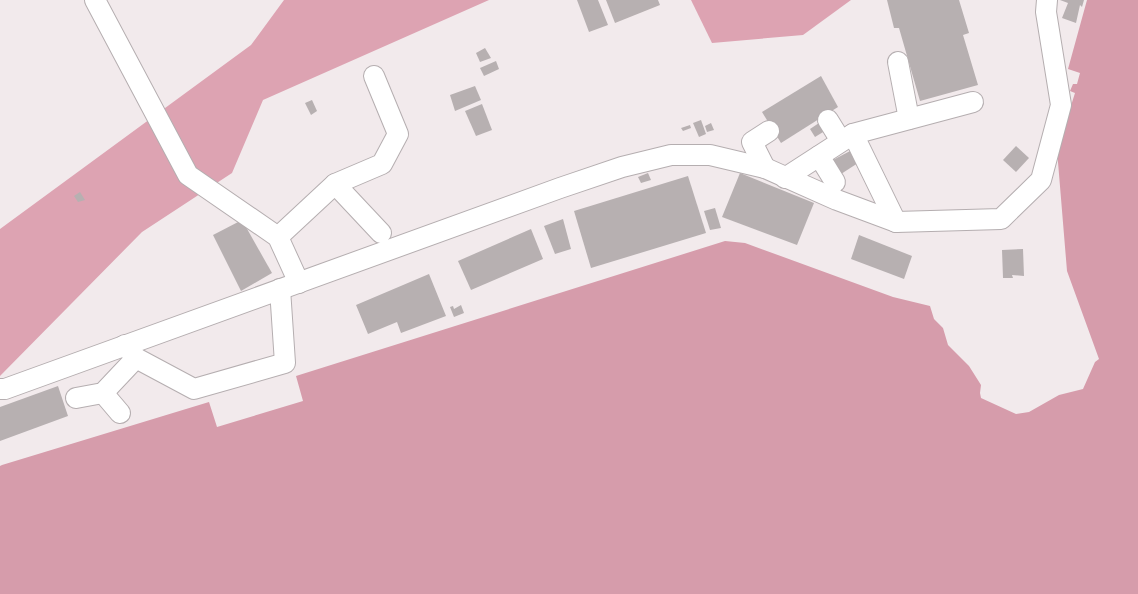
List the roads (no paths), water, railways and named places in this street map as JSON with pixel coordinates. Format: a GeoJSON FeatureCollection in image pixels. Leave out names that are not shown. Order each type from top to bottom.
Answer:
{"type":"FeatureCollection","features":[{"type":"Feature","properties":{"kind":"lane"},"geometry":{"type":"LineString","coordinates":[[95,0],[188,175],[278,237],[299,282]]}},
{"type":"Feature","properties":{"kind":"lane"},"geometry":{"type":"LineString","coordinates":[[0,389],[130,352],[299,282],[613,170],[671,154],[710,155],[765,168],[837,200],[896,222],[1001,219],[1040,180],[1061,105],[1046,12],[1047,0]]}},
{"type":"Feature","properties":{"kind":"lane"},"geometry":{"type":"LineString","coordinates":[[898,62],[909,119]]}},
{"type":"Feature","properties":{"kind":"lane"},"geometry":{"type":"LineString","coordinates":[[278,237],[335,184],[382,164],[398,134],[374,76]]}},
{"type":"Feature","properties":{"kind":"lane"},"geometry":{"type":"LineString","coordinates":[[785,178],[847,138],[973,102]]}},
{"type":"Feature","properties":{"kind":"lane"},"geometry":{"type":"LineString","coordinates":[[828,120],[847,138],[896,222]]}},
{"type":"Feature","properties":{"kind":"lane"},"geometry":{"type":"LineString","coordinates":[[765,168],[752,142],[768,131]]}},
{"type":"Feature","properties":{"kind":"lane"},"geometry":{"type":"LineString","coordinates":[[819,156],[835,182]]}},
{"type":"Feature","properties":{"kind":"lane"},"geometry":{"type":"LineString","coordinates":[[335,184],[381,233]]}},
{"type":"Feature","properties":{"kind":"lane"},"geometry":{"type":"LineString","coordinates":[[130,352],[194,390],[285,363],[280,289]]}},
{"type":"Feature","properties":{"kind":"lane"},"geometry":{"type":"LineString","coordinates":[[76,398],[103,393],[130,352]]}},
{"type":"Feature","properties":{"kind":"lane"},"geometry":{"type":"LineString","coordinates":[[103,393],[120,413]]}}]}
